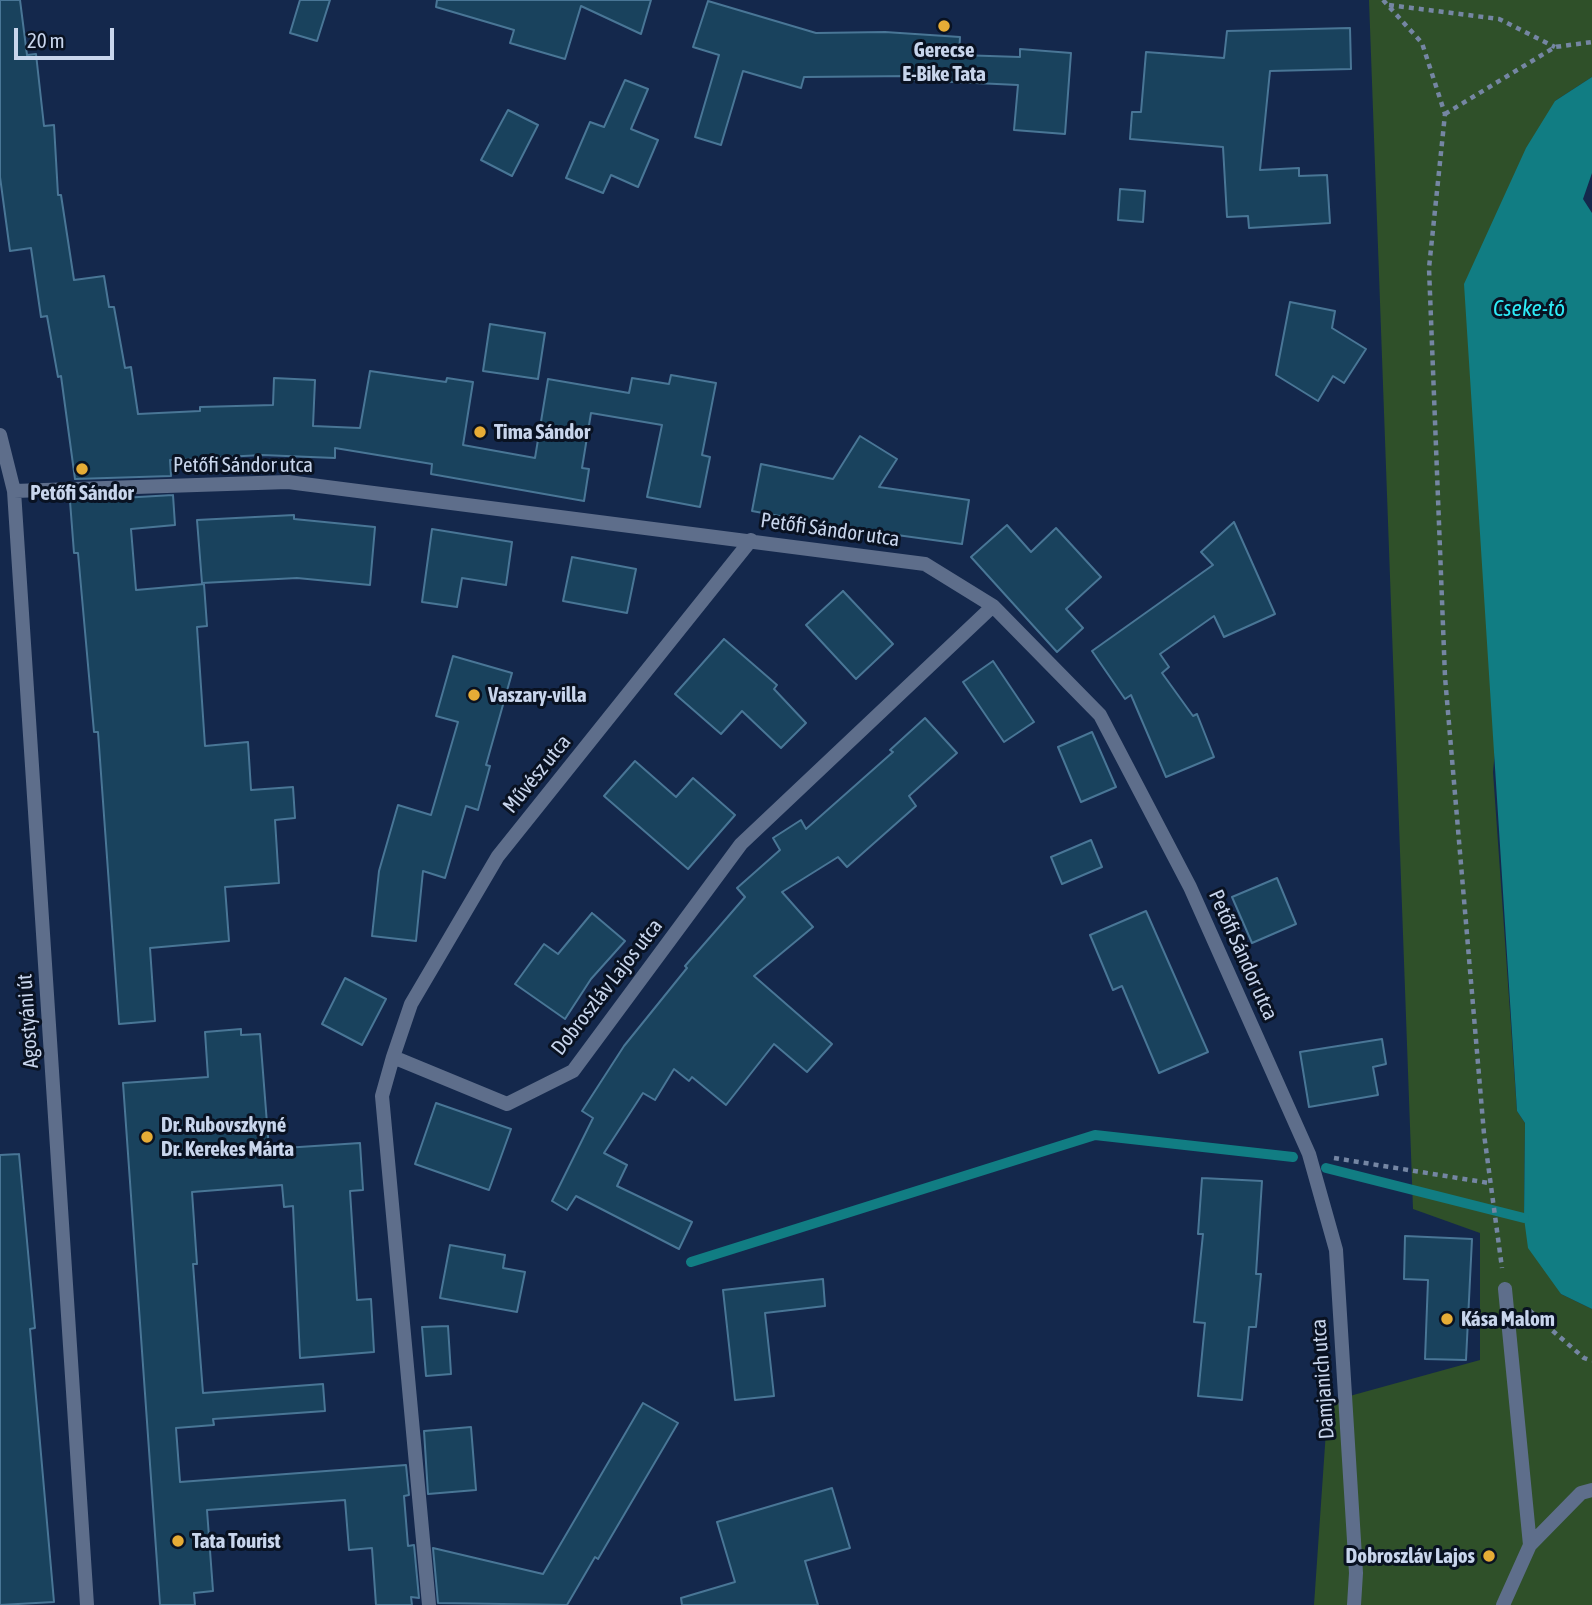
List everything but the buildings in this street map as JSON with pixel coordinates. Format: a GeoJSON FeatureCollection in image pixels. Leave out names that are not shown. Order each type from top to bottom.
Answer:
{"type":"FeatureCollection","features":[{"type":"Feature","properties":{"kind":"street","name":"Agostyáni út"},"geometry":{"type":"LineString","coordinates":[[0,435],[13,491],[88,1605]]}},
{"type":"Feature","properties":{"kind":"street","name":"Petőfi Sándor utca"},"geometry":{"type":"LineString","coordinates":[[13,491],[288,482],[925,564],[993,606],[1100,715],[1190,887],[1309,1154]]}},
{"type":"Feature","properties":{"kind":"street","name":"Művész utca"},"geometry":{"type":"LineString","coordinates":[[393,1057],[411,1004],[498,856],[751,540]]}},
{"type":"Feature","properties":{"kind":"street","name":"Dobroszláv Lajos utca"},"geometry":{"type":"LineString","coordinates":[[393,1057],[507,1104],[573,1070],[741,844],[993,606]]}},
{"type":"Feature","properties":{"kind":"street"},"geometry":{"type":"LineString","coordinates":[[393,1057],[382,1096],[429,1605]]}},
{"type":"Feature","properties":{"kind":"street","name":"Damjanich utca"},"geometry":{"type":"LineString","coordinates":[[1309,1154],[1336,1250],[1356,1573],[1354,1605]]}},
{"type":"Feature","properties":{"kind":"street"},"geometry":{"type":"LineString","coordinates":[[1506,1289],[1530,1545]]}},
{"type":"Feature","properties":{"kind":"street"},"geometry":{"type":"LineString","coordinates":[[1503,1605],[1530,1545],[1581,1493],[1592,1490]]}},
{"type":"Feature","properties":{"kind":"path"},"geometry":{"type":"LineString","coordinates":[[1383,0],[1422,43],[1445,114],[1429,268],[1445,677],[1489,1183],[1497,1233]]}},
{"type":"Feature","properties":{"kind":"path"},"geometry":{"type":"LineString","coordinates":[[1389,5],[1499,19],[1555,47]]}},
{"type":"Feature","properties":{"kind":"path"},"geometry":{"type":"LineString","coordinates":[[1445,114],[1555,47],[1592,42]]}},
{"type":"Feature","properties":{"kind":"path"},"geometry":{"type":"LineString","coordinates":[[1309,1154],[1489,1183]]}},
{"type":"Feature","properties":{"kind":"path"},"geometry":{"type":"LineString","coordinates":[[1341,1168],[1349,1160]]}},
{"type":"Feature","properties":{"kind":"shaded area"},"geometry":{"type":"Polygon","coordinates":[[[1369,0],[1592,0],[1592,77],[1555,101],[1493,772],[1517,1111],[1525,1123],[1524,1218],[1561,1294],[1592,1309],[1592,1605],[1314,1605],[1328,1402],[1480,1360],[1480,1233],[1413,1209],[1369,0]]]}},
{"type":"Feature","properties":{"kind":"water","name":"Cseke-tó"},"geometry":{"type":"Polygon","coordinates":[[[1592,77],[1592,173],[1583,199],[1592,213],[1592,1309],[1561,1294],[1528,1248],[1524,1218],[1525,1123],[1517,1111],[1464,284],[1526,148],[1555,101],[1592,77]]]}},
{"type":"Feature","properties":{"kind":"waterway"},"geometry":{"type":"LineString","coordinates":[[691,1262],[1095,1135],[1293,1157]]}},
{"type":"Feature","properties":{"kind":"waterway"},"geometry":{"type":"LineString","coordinates":[[1326,1168],[1524,1218]]}},
{"type":"Feature","properties":{"kind":"place","name":"Gerecse E-Bike Tata"},"geometry":{"type":"Point","coordinates":[944,26]}},
{"type":"Feature","properties":{"kind":"place","name":"Tima Sándor"},"geometry":{"type":"Point","coordinates":[480,432]}},
{"type":"Feature","properties":{"kind":"place","name":"Petőfi Sándor"},"geometry":{"type":"Point","coordinates":[82,469]}},
{"type":"Feature","properties":{"kind":"place","name":"Vaszary-villa"},"geometry":{"type":"Point","coordinates":[474,695]}},
{"type":"Feature","properties":{"kind":"place","name":"Dr. Rubovszkyné Dr. Kerekes Márta"},"geometry":{"type":"Point","coordinates":[147,1137]}},
{"type":"Feature","properties":{"kind":"place","name":"Kása Malom"},"geometry":{"type":"Point","coordinates":[1447,1319]}},
{"type":"Feature","properties":{"kind":"place","name":"Tata Tourist"},"geometry":{"type":"Point","coordinates":[178,1541]}},
{"type":"Feature","properties":{"kind":"place","name":"Dobroszláv Lajos"},"geometry":{"type":"Point","coordinates":[1489,1556]}}]}
